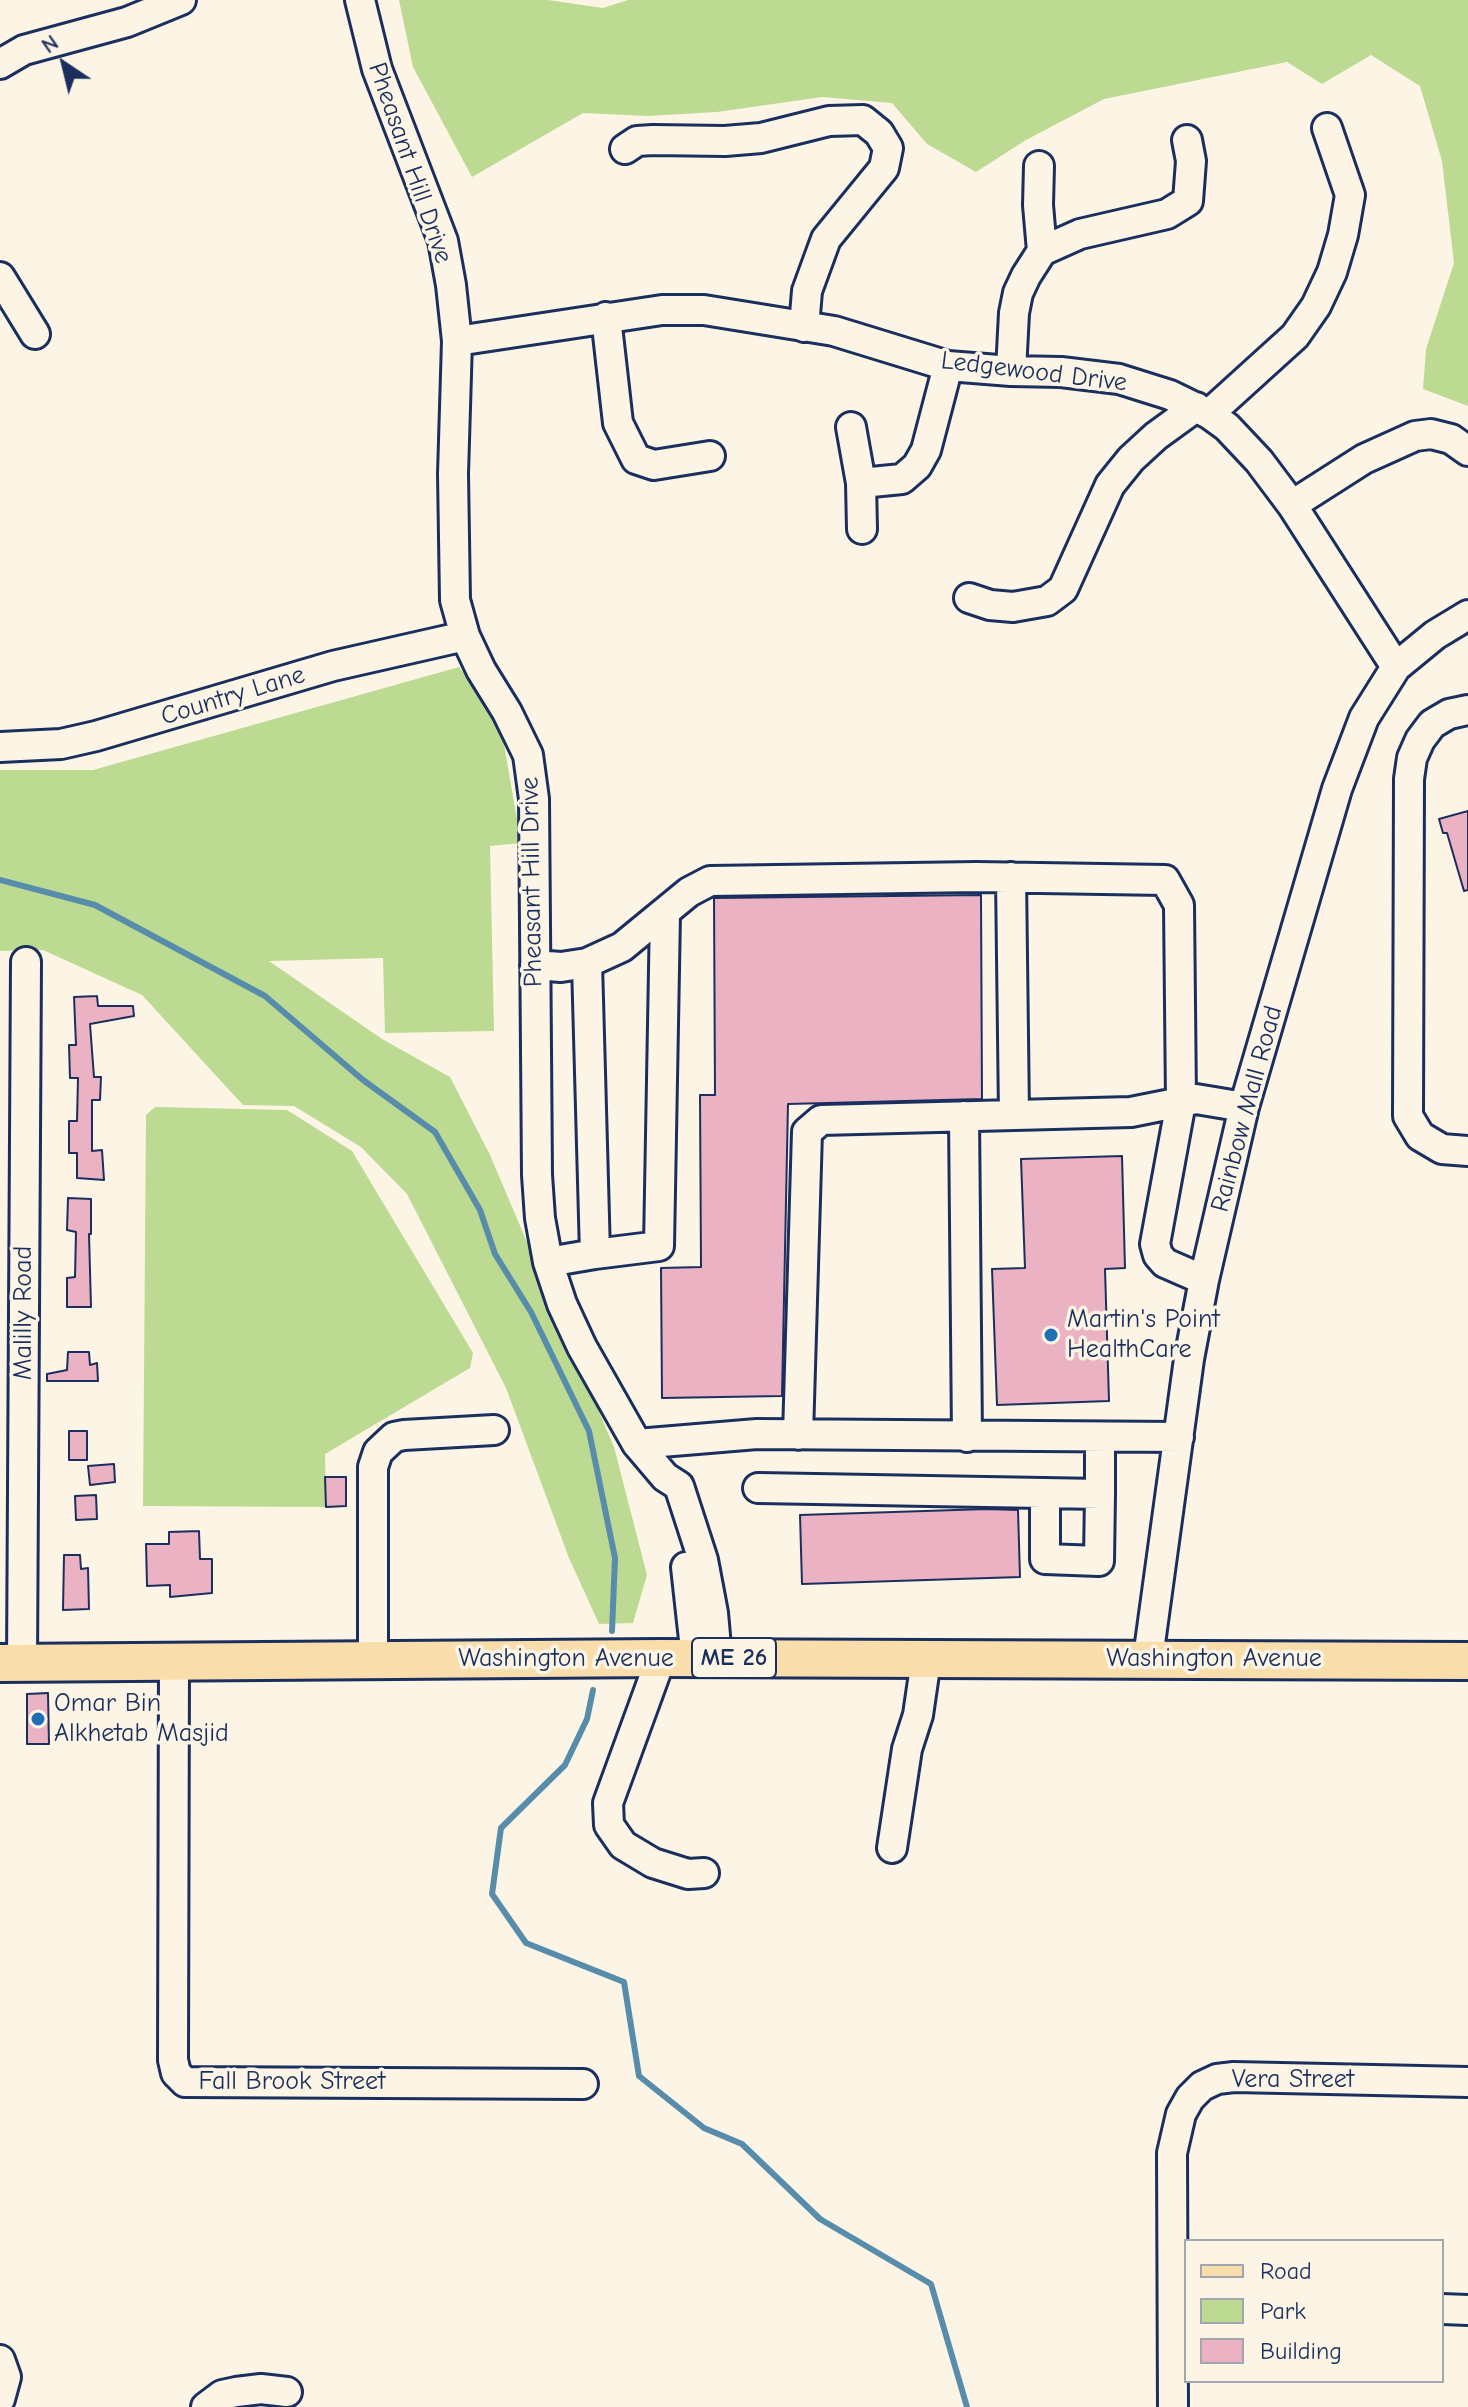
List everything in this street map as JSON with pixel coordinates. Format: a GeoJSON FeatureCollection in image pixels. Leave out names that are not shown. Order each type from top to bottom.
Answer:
{"type":"FeatureCollection","features":[{"type":"Feature","properties":{"kind":"main road","name":"Washington Avenue"},"geometry":{"type":"LineString","coordinates":[[11,1663],[691,1658],[1468,1661]]}},
{"type":"Feature","properties":{"kind":"street"},"geometry":{"type":"LineString","coordinates":[[0,64],[24,50],[127,22],[181,0]]}},
{"type":"Feature","properties":{"kind":"street","name":"Pheasant Hill Drive"},"geometry":{"type":"LineString","coordinates":[[360,0],[377,69],[443,241],[451,285],[457,341],[453,474],[455,600],[465,636],[528,755],[534,799],[537,1175],[540,1218],[548,1262],[562,1304],[582,1347],[637,1444],[665,1477],[679,1486],[697,1537],[713,1613],[691,1658]]}},
{"type":"Feature","properties":{"kind":"street"},"geometry":{"type":"LineString","coordinates":[[625,149],[637,141],[761,138],[829,121],[863,120],[879,133],[888,148],[884,168],[826,239],[807,291],[804,327]]}},
{"type":"Feature","properties":{"kind":"street"},"geometry":{"type":"LineString","coordinates":[[969,598],[990,605],[1013,607],[1047,601],[1063,589],[1110,485],[1131,459],[1170,426],[1203,410],[1295,336],[1316,306],[1332,272],[1350,195],[1327,128]]}},
{"type":"Feature","properties":{"kind":"street"},"geometry":{"type":"LineString","coordinates":[[1042,251],[1080,234],[1167,214],[1188,201],[1191,161],[1187,140]]}},
{"type":"Feature","properties":{"kind":"street"},"geometry":{"type":"LineString","coordinates":[[1011,371],[1018,293],[1042,251],[1039,166]]}},
{"type":"Feature","properties":{"kind":"street"},"geometry":{"type":"LineString","coordinates":[[0,277],[35,334]]}},
{"type":"Feature","properties":{"kind":"street","name":"Ledgewood Drive"},"geometry":{"type":"LineString","coordinates":[[457,341],[606,317],[662,310],[704,310],[834,331],[948,366],[1061,372],[1119,379],[1170,395],[1203,410],[1244,444],[1292,505],[1396,667]]}},
{"type":"Feature","properties":{"kind":"street"},"geometry":{"type":"LineString","coordinates":[[606,317],[618,423],[636,459],[654,465],[710,456]]}},
{"type":"Feature","properties":{"kind":"street"},"geometry":{"type":"LineString","coordinates":[[861,483],[902,479],[917,466],[926,450],[948,366]]}},
{"type":"Feature","properties":{"kind":"street"},"geometry":{"type":"LineString","coordinates":[[851,427],[861,483],[862,529]]}},
{"type":"Feature","properties":{"kind":"street"},"geometry":{"type":"LineString","coordinates":[[1292,505],[1364,459],[1415,436],[1431,434],[1451,439],[1468,451]]}},
{"type":"Feature","properties":{"kind":"street","name":"Rainbow Mall Road"},"geometry":{"type":"LineString","coordinates":[[1148,1658],[1204,1280],[1244,1107],[1349,752],[1364,718],[1396,667],[1435,635],[1468,615]]}},
{"type":"Feature","properties":{"kind":"street","name":"Country Lane"},"geometry":{"type":"LineString","coordinates":[[0,747],[61,744],[96,736],[333,666],[465,636]]}},
{"type":"Feature","properties":{"kind":"street"},"geometry":{"type":"LineString","coordinates":[[1468,710],[1449,714],[1432,724],[1412,758],[1409,779],[1408,1116],[1420,1136],[1442,1149],[1468,1151]]}},
{"type":"Feature","properties":{"kind":"street"},"geometry":{"type":"LineString","coordinates":[[535,965],[561,967],[587,963],[622,947],[689,892],[710,881],[1011,877],[1165,880],[1179,905],[1181,1102],[1155,1244],[1158,1255],[1165,1263],[1204,1280]]}},
{"type":"Feature","properties":{"kind":"street"},"geometry":{"type":"LineString","coordinates":[[1011,877],[1014,1115]]}},
{"type":"Feature","properties":{"kind":"street"},"geometry":{"type":"LineString","coordinates":[[548,1262],[659,1246],[665,914]]}},
{"type":"Feature","properties":{"kind":"street","name":"Malilly Road"},"geometry":{"type":"LineString","coordinates":[[11,1663],[26,962]]}},
{"type":"Feature","properties":{"kind":"street"},"geometry":{"type":"LineString","coordinates":[[587,963],[595,1254]]}},
{"type":"Feature","properties":{"kind":"street"},"geometry":{"type":"LineString","coordinates":[[798,1435],[807,1132],[821,1120],[1131,1112],[1196,1099],[1244,1107]]}},
{"type":"Feature","properties":{"kind":"street"},"geometry":{"type":"LineString","coordinates":[[964,1116],[967,1437]]}},
{"type":"Feature","properties":{"kind":"street"},"geometry":{"type":"LineString","coordinates":[[373,1660],[373,1467],[378,1452],[394,1437],[404,1435],[494,1430]]}},
{"type":"Feature","properties":{"kind":"street"},"geometry":{"type":"LineString","coordinates":[[637,1444],[757,1434],[1179,1437]]}},
{"type":"Feature","properties":{"kind":"street"},"geometry":{"type":"LineString","coordinates":[[1045,1493],[1045,1559],[1099,1561],[1100,1437]]}},
{"type":"Feature","properties":{"kind":"street"},"geometry":{"type":"LineString","coordinates":[[758,1488],[1100,1494]]}},
{"type":"Feature","properties":{"kind":"street"},"geometry":{"type":"LineString","coordinates":[[691,1658],[608,1803],[609,1825],[623,1845],[653,1863],[688,1874],[704,1873]]}},
{"type":"Feature","properties":{"kind":"street"},"geometry":{"type":"LineString","coordinates":[[892,1848],[900,1787],[924,1687],[926,1660]]}},
{"type":"Feature","properties":{"kind":"street","name":"Fall Brook Street"},"geometry":{"type":"LineString","coordinates":[[174,1662],[173,2060],[176,2073],[185,2082],[583,2084]]}},
{"type":"Feature","properties":{"kind":"street","name":"Vera Street"},"geometry":{"type":"LineString","coordinates":[[1173,2407],[1179,2304],[1172,2153],[1181,2114],[1190,2098],[1202,2086],[1217,2079],[1234,2077],[1468,2082]]}},
{"type":"Feature","properties":{"kind":"street"},"geometry":{"type":"LineString","coordinates":[[1444,2309],[1468,2310]]}},
{"type":"Feature","properties":{"kind":"street"},"geometry":{"type":"LineString","coordinates":[[0,2360],[6,2377],[0,2399]]}},
{"type":"Feature","properties":{"kind":"street"},"geometry":{"type":"LineString","coordinates":[[206,2407],[222,2395],[236,2392],[261,2389],[287,2392]]}},
{"type":"Feature","properties":{"kind":"green space"},"geometry":{"type":"Polygon","coordinates":[[[399,0],[548,0],[603,8],[628,0],[1468,0],[1468,406],[1423,389],[1426,349],[1454,263],[1442,161],[1420,86],[1371,55],[1322,84],[1287,62],[1104,99],[1026,140],[976,172],[927,144],[892,103],[822,97],[717,112],[648,116],[583,113],[472,177],[413,67],[399,0]]]}},
{"type":"Feature","properties":{"kind":"green space"},"geometry":{"type":"Polygon","coordinates":[[[459,667],[500,721],[521,843],[490,846],[494,1031],[385,1033],[383,958],[269,961],[382,1039],[450,1077],[490,1155],[614,1447],[647,1575],[633,1623],[599,1624],[569,1558],[506,1388],[407,1194],[361,1147],[294,1106],[243,1105],[142,995],[43,950],[0,951],[0,770],[93,770],[459,667]]]}},
{"type":"Feature","properties":{"kind":"green space"},"geometry":{"type":"Polygon","coordinates":[[[155,1107],[287,1110],[352,1151],[473,1353],[470,1368],[325,1454],[326,1507],[143,1506],[146,1115],[155,1107]]]}},
{"type":"Feature","properties":{"kind":"building"},"geometry":{"type":"Polygon","coordinates":[[[1468,811],[1468,890],[1464,891],[1447,833],[1443,833],[1439,819],[1468,811]]]}},
{"type":"Feature","properties":{"kind":"building"},"geometry":{"type":"Polygon","coordinates":[[[981,895],[982,1099],[788,1104],[782,1396],[662,1398],[661,1268],[701,1267],[700,1095],[715,1095],[714,898],[981,895]]]}},
{"type":"Feature","properties":{"kind":"building"},"geometry":{"type":"Polygon","coordinates":[[[97,996],[98,1006],[133,1006],[134,1016],[90,1024],[94,1077],[101,1077],[100,1100],[92,1100],[92,1151],[102,1150],[104,1180],[77,1178],[77,1153],[69,1153],[69,1121],[77,1121],[78,1078],[70,1078],[69,1045],[76,1045],[74,997],[97,996]]]}},
{"type":"Feature","properties":{"kind":"building","name":"Martin's Point HealthCare"},"geometry":{"type":"Polygon","coordinates":[[[1122,1156],[1125,1268],[1105,1269],[1109,1401],[997,1405],[992,1269],[1025,1268],[1021,1159],[1122,1156]]]}},
{"type":"Feature","properties":{"kind":"building"},"geometry":{"type":"Polygon","coordinates":[[[68,1198],[91,1199],[91,1307],[67,1307],[67,1278],[75,1277],[76,1232],[67,1230],[68,1198]]]}},
{"type":"Feature","properties":{"kind":"building"},"geometry":{"type":"Polygon","coordinates":[[[68,1352],[89,1352],[90,1365],[97,1363],[98,1381],[47,1381],[47,1374],[67,1370],[68,1352]]]}},
{"type":"Feature","properties":{"kind":"building"},"geometry":{"type":"Polygon","coordinates":[[[69,1431],[87,1431],[87,1460],[69,1460],[69,1431]]]}},
{"type":"Feature","properties":{"kind":"building"},"geometry":{"type":"Polygon","coordinates":[[[114,1464],[115,1482],[90,1485],[88,1466],[114,1464]]]}},
{"type":"Feature","properties":{"kind":"building"},"geometry":{"type":"Polygon","coordinates":[[[325,1477],[346,1477],[346,1506],[326,1507],[325,1477]]]}},
{"type":"Feature","properties":{"kind":"building"},"geometry":{"type":"Polygon","coordinates":[[[96,1495],[97,1519],[76,1520],[75,1496],[96,1495]]]}},
{"type":"Feature","properties":{"kind":"building"},"geometry":{"type":"Polygon","coordinates":[[[1018,1510],[1020,1577],[802,1584],[800,1515],[1018,1510]]]}},
{"type":"Feature","properties":{"kind":"building"},"geometry":{"type":"Polygon","coordinates":[[[199,1531],[200,1559],[212,1559],[212,1593],[170,1597],[170,1585],[147,1586],[146,1544],[169,1544],[169,1532],[199,1531]]]}},
{"type":"Feature","properties":{"kind":"building"},"geometry":{"type":"Polygon","coordinates":[[[64,1555],[80,1555],[81,1569],[88,1568],[89,1609],[63,1610],[64,1555]]]}},
{"type":"Feature","properties":{"kind":"building","name":"Omar Bin Alkhetab Masjid"},"geometry":{"type":"Polygon","coordinates":[[[48,1693],[49,1744],[27,1744],[27,1694],[48,1693]]]}},
{"type":"Feature","properties":{"kind":"waterway"},"geometry":{"type":"LineString","coordinates":[[0,880],[95,905],[265,996],[363,1080],[435,1132],[480,1210],[495,1254],[531,1312],[589,1431],[615,1558],[612,1631]]}},
{"type":"Feature","properties":{"kind":"waterway"},"geometry":{"type":"LineString","coordinates":[[593,1690],[587,1719],[565,1765],[501,1828],[492,1894],[526,1943],[624,1982],[639,2076],[704,2128],[742,2144],[820,2219],[931,2284],[967,2407]]}},
{"type":"Feature","properties":{"kind":"place","name":"Martin's Point HealthCare"},"geometry":{"type":"Point","coordinates":[1051,1335]}},
{"type":"Feature","properties":{"kind":"place","name":"Omar Bin Alkhetab Masjid"},"geometry":{"type":"Point","coordinates":[38,1719]}}]}
